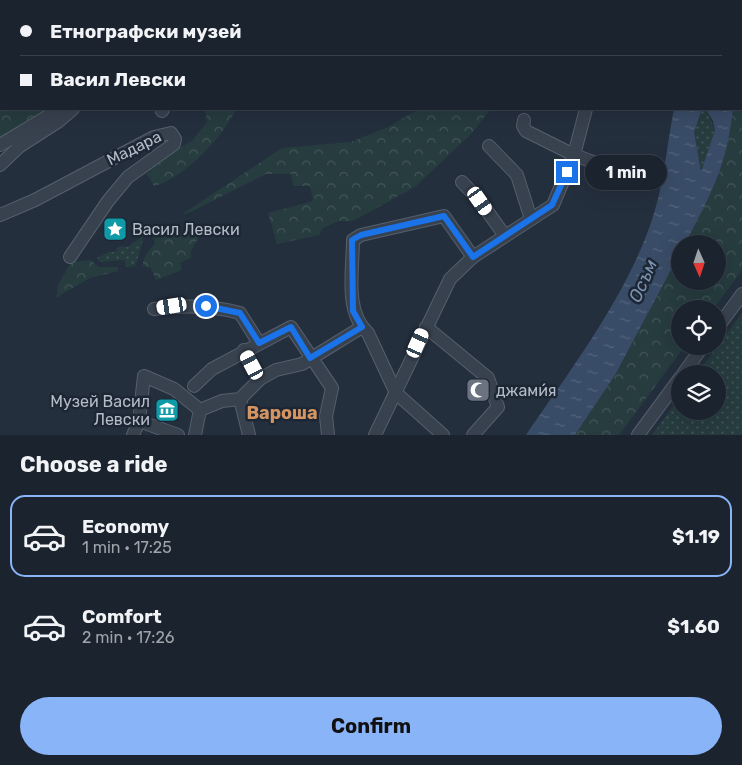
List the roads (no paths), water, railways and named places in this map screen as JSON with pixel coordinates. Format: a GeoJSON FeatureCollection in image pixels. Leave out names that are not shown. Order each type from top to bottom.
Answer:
{"type":"FeatureCollection","features":[{"type":"Feature","properties":{"kind":"street"},"geometry":{"type":"LineString","coordinates":[[0,145],[58,110]]}},
{"type":"Feature","properties":{"kind":"street"},"geometry":{"type":"LineString","coordinates":[[0,165],[20,146],[59,121],[72,110]]}},
{"type":"Feature","properties":{"kind":"street"},"geometry":{"type":"LineString","coordinates":[[376,435],[450,279],[473,257],[552,205],[574,155],[586,110]]}},
{"type":"Feature","properties":{"kind":"street"},"geometry":{"type":"LineString","coordinates":[[524,120],[523,126],[526,131],[574,155],[632,176]]}},
{"type":"Feature","properties":{"kind":"street","name":"Мадара"},"geometry":{"type":"LineString","coordinates":[[0,215],[35,200],[154,137],[172,133],[175,140],[174,144],[128,177],[108,201],[70,257]]}},
{"type":"Feature","properties":{"kind":"street"},"geometry":{"type":"LineString","coordinates":[[489,146],[517,175],[531,219]]}},
{"type":"Feature","properties":{"kind":"street"},"geometry":{"type":"LineString","coordinates":[[462,182],[480,201],[505,236]]}},
{"type":"Feature","properties":{"kind":"street"},"geometry":{"type":"LineString","coordinates":[[443,435],[396,393],[368,333],[362,327],[353,311],[352,240],[361,235],[444,216],[473,257]]}},
{"type":"Feature","properties":{"kind":"street"},"geometry":{"type":"LineString","coordinates":[[726,316],[742,294]]}},
{"type":"Feature","properties":{"kind":"street"},"geometry":{"type":"LineString","coordinates":[[154,309],[191,305],[220,307],[240,313],[259,343]]}},
{"type":"Feature","properties":{"kind":"street"},"geometry":{"type":"LineString","coordinates":[[194,386],[212,369],[244,350],[291,327],[310,358],[332,388],[326,416],[328,435]]}},
{"type":"Feature","properties":{"kind":"street"},"geometry":{"type":"LineString","coordinates":[[200,410],[222,401],[240,400],[260,380],[276,370],[295,367],[362,327]]}},
{"type":"Feature","properties":{"kind":"street"},"geometry":{"type":"LineString","coordinates":[[426,327],[488,378],[498,407],[474,435]]}},
{"type":"Feature","properties":{"kind":"street"},"geometry":{"type":"LineString","coordinates":[[244,350],[260,380]]}},
{"type":"Feature","properties":{"kind":"street"},"geometry":{"type":"LineString","coordinates":[[133,435],[139,421],[144,376],[174,389],[200,410]]}},
{"type":"Feature","properties":{"kind":"street"},"geometry":{"type":"LineString","coordinates":[[638,435],[671,390]]}},
{"type":"Feature","properties":{"kind":"street"},"geometry":{"type":"LineString","coordinates":[[240,400],[249,435]]}},
{"type":"Feature","properties":{"kind":"street"},"geometry":{"type":"LineString","coordinates":[[194,435],[200,410]]}},
{"type":"Feature","properties":{"kind":"street"},"geometry":{"type":"LineString","coordinates":[[139,421],[178,435]]}},
{"type":"Feature","properties":{"kind":"water","name":"Осъм"},"geometry":{"type":"Polygon","coordinates":[[[674,110],[702,110],[694,132],[701,172],[715,130],[713,121],[707,110],[733,110],[727,147],[710,194],[690,235],[671,235],[671,270],[615,375],[575,435],[526,435],[583,352],[620,292],[649,230],[658,199],[674,110]]]}},
{"type":"Feature","properties":{"kind":"place","name":"Васил Левски"},"geometry":{"type":"Point","coordinates":[115,229]}},
{"type":"Feature","properties":{"kind":"place","name":"джами́я"},"geometry":{"type":"Point","coordinates":[478,390]}},
{"type":"Feature","properties":{"kind":"place","name":"Музей Васил Левски"},"geometry":{"type":"Point","coordinates":[167,410]}},
{"type":"Feature","properties":{"kind":"district","name":"Вароша"},"geometry":{"type":"Point","coordinates":[282,413]}}]}
